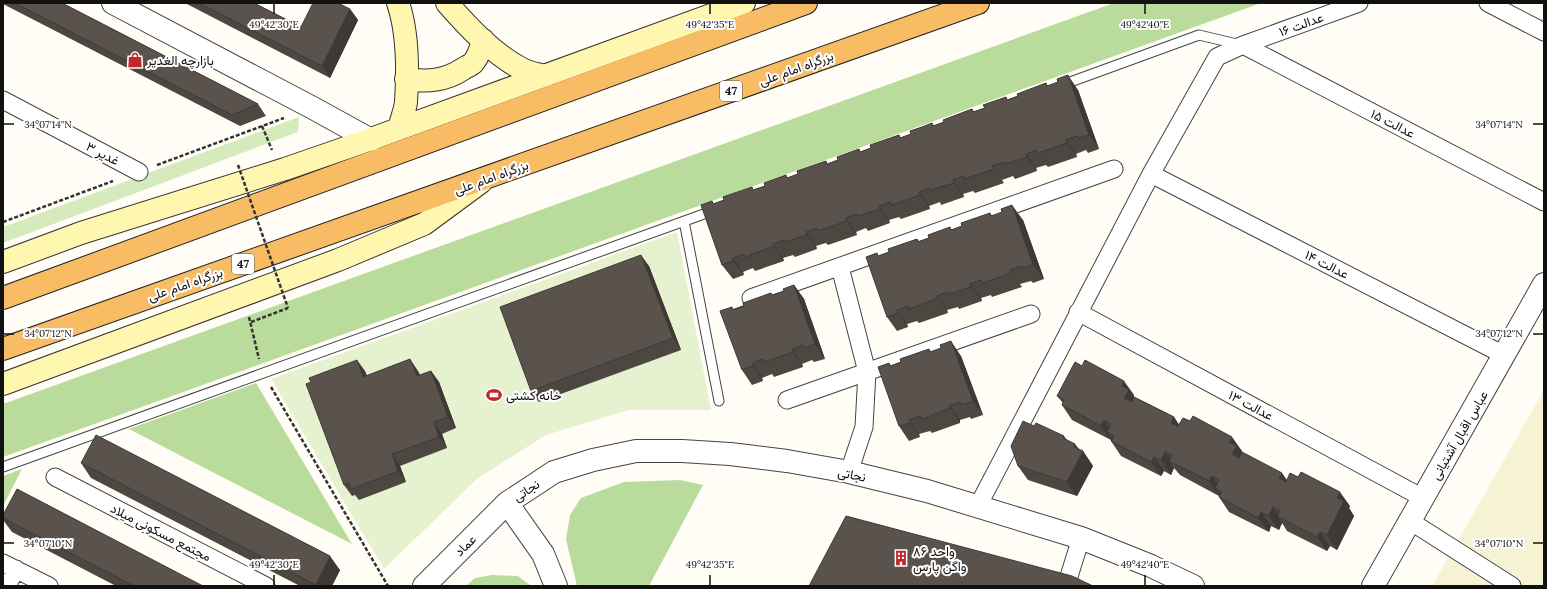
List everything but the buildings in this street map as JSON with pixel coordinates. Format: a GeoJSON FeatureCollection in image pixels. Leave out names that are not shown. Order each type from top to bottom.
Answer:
{"type":"FeatureCollection","features":[{"type":"Feature","properties":{"kind":"highway"},"geometry":{"type":"LineString","coordinates":[[3,298],[806,3]]}},
{"type":"Feature","properties":{"kind":"highway","name":"بزرگراه امام علی"},"geometry":{"type":"LineString","coordinates":[[3,349],[978,3]]}},
{"type":"Feature","properties":{"kind":"main road"},"geometry":{"type":"LineString","coordinates":[[398,3],[403,17],[407,56],[406,103],[399,129]]}},
{"type":"Feature","properties":{"kind":"main road"},"geometry":{"type":"LineString","coordinates":[[447,3],[466,25],[496,52],[524,70],[545,76]]}},
{"type":"Feature","properties":{"kind":"main road"},"geometry":{"type":"LineString","coordinates":[[3,262],[81,233],[285,169],[371,140],[744,3]]}},
{"type":"Feature","properties":{"kind":"main road"},"geometry":{"type":"LineString","coordinates":[[406,79],[422,82],[456,73],[473,63],[480,52],[483,40]]}},
{"type":"Feature","properties":{"kind":"main road"},"geometry":{"type":"LineString","coordinates":[[3,384],[338,260],[424,224],[484,179]]}},
{"type":"Feature","properties":{"kind":"street"},"geometry":{"type":"LineString","coordinates":[[113,3],[306,104],[371,140]]}},
{"type":"Feature","properties":{"kind":"street","name":"عدالت ۱۶"},"geometry":{"type":"LineString","coordinates":[[978,506],[1151,174],[1217,57],[1243,45],[1359,3]]}},
{"type":"Feature","properties":{"kind":"street"},"geometry":{"type":"LineString","coordinates":[[1488,3],[1544,32]]}},
{"type":"Feature","properties":{"kind":"street","name":"عدالت ۱۵"},"geometry":{"type":"LineString","coordinates":[[1243,45],[1544,202]]}},
{"type":"Feature","properties":{"kind":"street","name":"غدیر ۳"},"geometry":{"type":"LineString","coordinates":[[3,100],[139,172]]}},
{"type":"Feature","properties":{"kind":"street"},"geometry":{"type":"LineString","coordinates":[[751,298],[1114,170]]}},
{"type":"Feature","properties":{"kind":"street","name":"عدالت ۱۴"},"geometry":{"type":"LineString","coordinates":[[1151,174],[1504,355]]}},
{"type":"Feature","properties":{"kind":"street"},"geometry":{"type":"LineString","coordinates":[[840,267],[867,372],[864,427],[849,472]]}},
{"type":"Feature","properties":{"kind":"street","name":"عباس اقبال آشتیانی"},"geometry":{"type":"LineString","coordinates":[[1373,586],[1544,284]]}},
{"type":"Feature","properties":{"kind":"street","name":"عدالت ۱۳"},"geometry":{"type":"LineString","coordinates":[[1078,312],[1423,498]]}},
{"type":"Feature","properties":{"kind":"street"},"geometry":{"type":"LineString","coordinates":[[787,400],[1031,314]]}},
{"type":"Feature","properties":{"kind":"street","name":"نجاتی"},"geometry":{"type":"LineString","coordinates":[[507,503],[554,472],[593,460],[636,451],[682,451],[730,454],[787,461],[849,472],[927,491],[1082,538],[1151,566],[1193,586]]}},
{"type":"Feature","properties":{"kind":"street","name":"مجتمع مسکونی میلاد"},"geometry":{"type":"LineString","coordinates":[[55,477],[266,586]]}},
{"type":"Feature","properties":{"kind":"street"},"geometry":{"type":"LineString","coordinates":[[507,503],[543,554],[556,586]]}},
{"type":"Feature","properties":{"kind":"street","name":"عماد"},"geometry":{"type":"LineString","coordinates":[[424,586],[507,503]]}},
{"type":"Feature","properties":{"kind":"street"},"geometry":{"type":"LineString","coordinates":[[1410,521],[1512,586]]}},
{"type":"Feature","properties":{"kind":"street"},"geometry":{"type":"LineString","coordinates":[[1066,586],[1082,538]]}},
{"type":"Feature","properties":{"kind":"street"},"geometry":{"type":"LineString","coordinates":[[7,586],[9,566],[50,586]]}},
{"type":"Feature","properties":{"kind":"lane"},"geometry":{"type":"LineString","coordinates":[[1050,89],[1199,35],[1243,45]]}},
{"type":"Feature","properties":{"kind":"lane"},"geometry":{"type":"LineString","coordinates":[[3,467],[721,208]]}},
{"type":"Feature","properties":{"kind":"lane"},"geometry":{"type":"LineString","coordinates":[[684,221],[719,401]]}},
{"type":"Feature","properties":{"kind":"path"},"geometry":{"type":"LineString","coordinates":[[262,126],[273,152]]}},
{"type":"Feature","properties":{"kind":"path"},"geometry":{"type":"LineString","coordinates":[[238,165],[288,308],[250,322],[262,373],[388,586]]}},
{"type":"Feature","properties":{"kind":"shaded area"},"geometry":{"type":"Polygon","coordinates":[[[1544,390],[1544,586],[1432,586],[1544,390]]]}},
{"type":"Feature","properties":{"kind":"green space"},"geometry":{"type":"Polygon","coordinates":[[[1114,3],[1261,3],[3,457],[3,404],[1114,3]]]}},
{"type":"Feature","properties":{"kind":"green space"},"geometry":{"type":"Polygon","coordinates":[[[299,117],[298,132],[3,243],[3,227],[299,117]]]}},
{"type":"Feature","properties":{"kind":"green space","name":"خانه کشتی"},"geometry":{"type":"Polygon","coordinates":[[[677,232],[711,410],[629,410],[546,435],[478,478],[384,569],[271,379],[677,232]]]}},
{"type":"Feature","properties":{"kind":"green space"},"geometry":{"type":"Polygon","coordinates":[[[256,383],[352,544],[129,429],[256,383]]]}},
{"type":"Feature","properties":{"kind":"green space"},"geometry":{"type":"Polygon","coordinates":[[[22,469],[3,506],[3,476],[22,469]]]}},
{"type":"Feature","properties":{"kind":"green space"},"geometry":{"type":"Polygon","coordinates":[[[680,480],[703,485],[649,586],[577,586],[566,539],[570,515],[581,498],[624,482],[680,480]]]}},
{"type":"Feature","properties":{"kind":"green space"},"geometry":{"type":"Polygon","coordinates":[[[492,575],[518,576],[531,586],[466,586],[475,578],[492,575]]]}},
{"type":"Feature","properties":{"kind":"place","name":"بازارچه الغدیر"},"geometry":{"type":"Point","coordinates":[135,60]}},
{"type":"Feature","properties":{"kind":"place","name":"خانه کشتی"},"geometry":{"type":"Point","coordinates":[494,395]}},
{"type":"Feature","properties":{"kind":"place","name":"۸۶ واحد واگن پارس"},"geometry":{"type":"Point","coordinates":[901,558]}}]}
